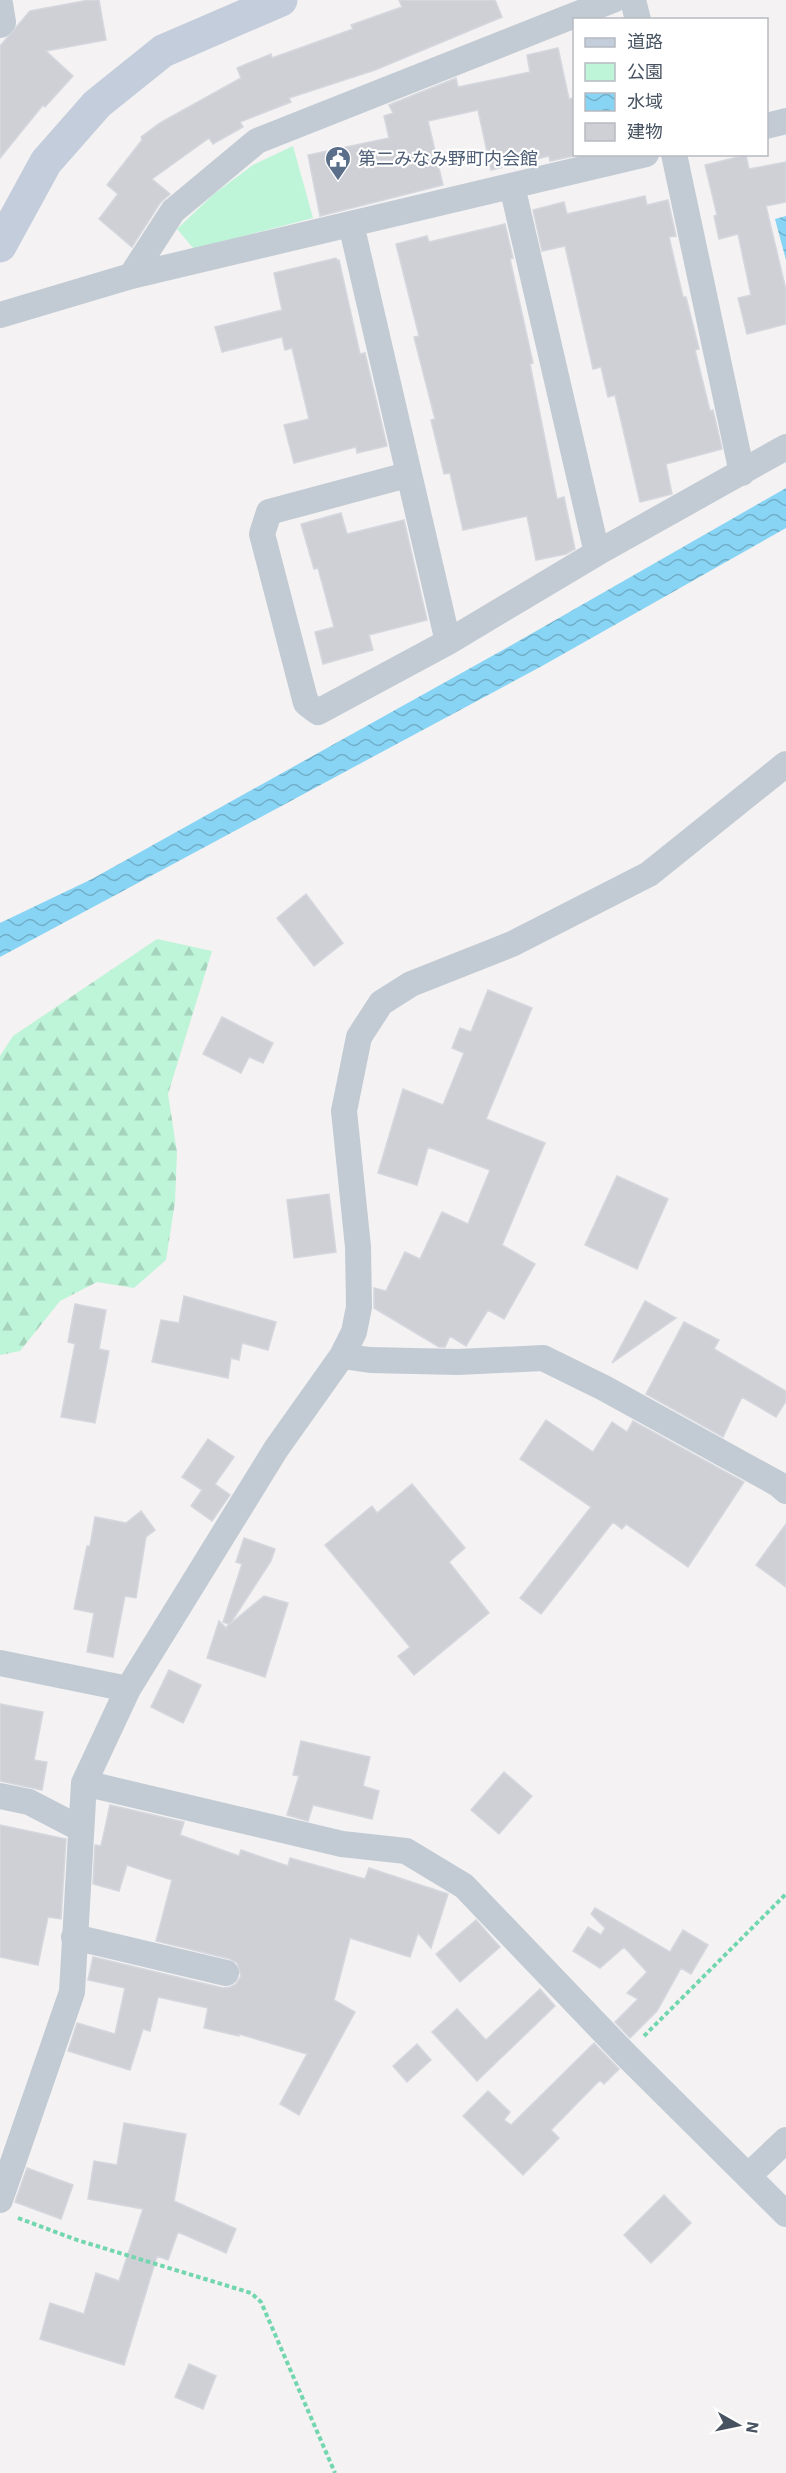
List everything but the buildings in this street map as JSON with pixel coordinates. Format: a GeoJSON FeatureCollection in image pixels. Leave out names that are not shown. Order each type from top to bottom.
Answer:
{"type":"FeatureCollection","features":[{"type":"Feature","properties":{"kind":"street"},"geometry":{"type":"LineString","coordinates":[[0,246],[46,162],[97,104],[163,51],[281,0]]}},
{"type":"Feature","properties":{"kind":"street"},"geometry":{"type":"LineString","coordinates":[[131,276],[173,211],[256,141],[613,0]]}},
{"type":"Feature","properties":{"kind":"street"},"geometry":{"type":"LineString","coordinates":[[633,0],[638,18]]}},
{"type":"Feature","properties":{"kind":"street"},"geometry":{"type":"LineString","coordinates":[[0,4],[3,22],[0,25]]}},
{"type":"Feature","properties":{"kind":"street"},"geometry":{"type":"LineString","coordinates":[[768,126],[786,121]]}},
{"type":"Feature","properties":{"kind":"street"},"geometry":{"type":"LineString","coordinates":[[0,315],[131,276],[638,156]]}},
{"type":"Feature","properties":{"kind":"street"},"geometry":{"type":"LineString","coordinates":[[674,156],[742,472]]}},
{"type":"Feature","properties":{"kind":"street"},"geometry":{"type":"LineString","coordinates":[[512,186],[597,554]]}},
{"type":"Feature","properties":{"kind":"street"},"geometry":{"type":"LineString","coordinates":[[351,224],[407,475],[448,642]]}},
{"type":"Feature","properties":{"kind":"street"},"geometry":{"type":"LineString","coordinates":[[407,475],[269,512],[262,534],[306,703],[318,712],[448,642],[786,447]]}},
{"type":"Feature","properties":{"kind":"street"},"geometry":{"type":"LineString","coordinates":[[5,2208],[72,1992],[84,1783],[128,1689],[276,1449],[342,1356],[354,1332],[360,1307],[358,1247],[344,1111],[359,1037],[381,1003],[411,984],[513,944],[650,874],[786,764]]}},
{"type":"Feature","properties":{"kind":"street"},"geometry":{"type":"LineString","coordinates":[[342,1356],[370,1360],[458,1362],[543,1358],[614,1394],[778,1484],[786,1491]]}},
{"type":"Feature","properties":{"kind":"street"},"geometry":{"type":"LineString","coordinates":[[0,1663],[128,1689]]}},
{"type":"Feature","properties":{"kind":"street"},"geometry":{"type":"LineString","coordinates":[[84,1783],[342,1844],[406,1851],[464,1886],[625,2054],[786,2214]]}},
{"type":"Feature","properties":{"kind":"street"},"geometry":{"type":"LineString","coordinates":[[0,1796],[29,1802],[81,1829]]}},
{"type":"Feature","properties":{"kind":"street"},"geometry":{"type":"LineString","coordinates":[[75,1937],[226,1973]]}},
{"type":"Feature","properties":{"kind":"street"},"geometry":{"type":"LineString","coordinates":[[748,2176],[786,2140]]}},
{"type":"Feature","properties":{"kind":"path"},"geometry":{"type":"LineString","coordinates":[[625,2054],[786,1894]]}},
{"type":"Feature","properties":{"kind":"path"},"geometry":{"type":"LineString","coordinates":[[5,2208],[77,2240],[251,2293],[261,2302],[335,2473]]}},
{"type":"Feature","properties":{"kind":"green space"},"geometry":{"type":"Polygon","coordinates":[[[293,146],[313,218],[194,249],[177,229],[214,194],[253,165],[293,146]]]}},
{"type":"Feature","properties":{"kind":"green space"},"geometry":{"type":"Polygon","coordinates":[[[157,939],[212,951],[168,1094],[177,1152],[175,1202],[166,1260],[134,1288],[97,1282],[60,1301],[20,1351],[0,1355],[0,1056],[13,1036],[157,939]]]}},
{"type":"Feature","properties":{"kind":"water"},"geometry":{"type":"Polygon","coordinates":[[[786,216],[786,260],[775,219],[786,216]]]}},
{"type":"Feature","properties":{"kind":"water"},"geometry":{"type":"Polygon","coordinates":[[[786,488],[786,528],[542,666],[0,957],[0,923],[92,879],[510,646],[786,488]]]}},
{"type":"Feature","properties":{"kind":"place","name":"第二みなみ野町内会館"},"geometry":{"type":"Point","coordinates":[338,182]}}]}
